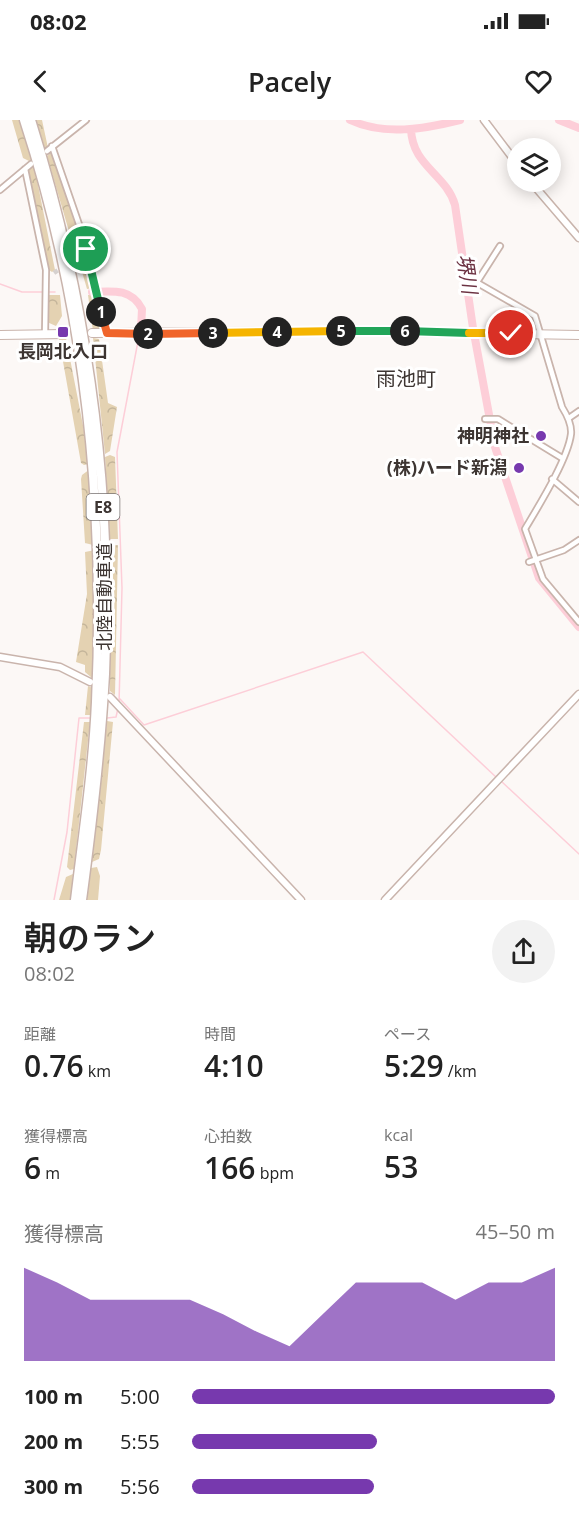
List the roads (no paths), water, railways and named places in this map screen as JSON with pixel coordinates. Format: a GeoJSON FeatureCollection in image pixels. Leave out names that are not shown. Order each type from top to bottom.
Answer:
{"type":"FeatureCollection","features":[{"type":"Feature","properties":{"kind":"highway","name":"北陸自動車道"},"geometry":{"type":"LineString","coordinates":[[24,120],[51,218],[70,302],[88,417],[95,506],[98,621],[96,701],[75,900]]}},
{"type":"Feature","properties":{"kind":"highway","name":"北陸自動車道"},"geometry":{"type":"LineString","coordinates":[[31,120],[58,214],[79,310],[96,416],[103,509],[106,613],[103,704],[82,900]]}},
{"type":"Feature","properties":{"kind":"main road"},"geometry":{"type":"LineString","coordinates":[[92,333],[365,331],[579,334]]}},
{"type":"Feature","properties":{"kind":"main road"},"geometry":{"type":"LineString","coordinates":[[0,335],[64,334]]}},
{"type":"Feature","properties":{"kind":"street"},"geometry":{"type":"LineString","coordinates":[[46,151],[86,120]]}},
{"type":"Feature","properties":{"kind":"street"},"geometry":{"type":"LineString","coordinates":[[484,121],[507,151]]}},
{"type":"Feature","properties":{"kind":"street"},"geometry":{"type":"LineString","coordinates":[[52,146],[86,249],[107,333]]}},
{"type":"Feature","properties":{"kind":"street"},"geometry":{"type":"LineString","coordinates":[[0,190],[31,164]]}},
{"type":"Feature","properties":{"kind":"street"},"geometry":{"type":"LineString","coordinates":[[26,169],[46,277],[45,334]]}},
{"type":"Feature","properties":{"kind":"street"},"geometry":{"type":"LineString","coordinates":[[540,192],[579,238]]}},
{"type":"Feature","properties":{"kind":"street"},"geometry":{"type":"LineString","coordinates":[[477,282],[500,246]]}},
{"type":"Feature","properties":{"kind":"street"},"geometry":{"type":"LineString","coordinates":[[80,254],[86,249]]}},
{"type":"Feature","properties":{"kind":"street"},"geometry":{"type":"LineString","coordinates":[[46,277],[54,273]]}},
{"type":"Feature","properties":{"kind":"street"},"geometry":{"type":"LineString","coordinates":[[462,274],[532,313],[562,407],[569,418],[571,432],[562,458],[525,529],[546,583],[579,622]]}},
{"type":"Feature","properties":{"kind":"street"},"geometry":{"type":"LineString","coordinates":[[569,418],[579,411]]}},
{"type":"Feature","properties":{"kind":"street"},"geometry":{"type":"LineString","coordinates":[[485,419],[498,419],[562,458]]}},
{"type":"Feature","properties":{"kind":"street"},"geometry":{"type":"LineString","coordinates":[[571,432],[579,436]]}},
{"type":"Feature","properties":{"kind":"street"},"geometry":{"type":"LineString","coordinates":[[552,479],[579,502]]}},
{"type":"Feature","properties":{"kind":"street"},"geometry":{"type":"LineString","coordinates":[[529,562],[564,550],[579,540]]}},
{"type":"Feature","properties":{"kind":"street"},"geometry":{"type":"LineString","coordinates":[[0,657],[60,667],[90,682]]}},
{"type":"Feature","properties":{"kind":"street"},"geometry":{"type":"LineString","coordinates":[[385,900],[579,694]]}},
{"type":"Feature","properties":{"kind":"street"},"geometry":{"type":"LineString","coordinates":[[110,697],[301,900]]}},
{"type":"Feature","properties":{"kind":"waterway"},"geometry":{"type":"LineString","coordinates":[[350,120],[376,128],[390,129],[418,128],[460,120]]}},
{"type":"Feature","properties":{"kind":"waterway"},"geometry":{"type":"LineString","coordinates":[[559,120],[579,128]]}},
{"type":"Feature","properties":{"kind":"waterway","name":"堺川"},"geometry":{"type":"LineString","coordinates":[[411,129],[417,152],[451,194],[455,205],[473,328],[495,447],[539,578],[579,627]]}},
{"type":"Feature","properties":{"kind":"waterway"},"geometry":{"type":"LineString","coordinates":[[0,284],[22,292],[55,292]]}},
{"type":"Feature","properties":{"kind":"waterway"},"geometry":{"type":"LineString","coordinates":[[92,292],[120,292],[132,297],[142,309],[141,329]]}},
{"type":"Feature","properties":{"kind":"waterway"},"geometry":{"type":"LineString","coordinates":[[119,704],[122,588],[117,452],[139,336]]}},
{"type":"Feature","properties":{"kind":"waterway"},"geometry":{"type":"LineString","coordinates":[[120,699],[144,725],[363,652],[497,778]]}},
{"type":"Feature","properties":{"kind":"waterway"},"geometry":{"type":"LineString","coordinates":[[107,718],[116,717],[118,708]]}},
{"type":"Feature","properties":{"kind":"waterway"},"geometry":{"type":"LineString","coordinates":[[54,900],[67,832],[79,718],[93,718]]}},
{"type":"Feature","properties":{"kind":"waterway"},"geometry":{"type":"LineString","coordinates":[[501,781],[579,854]]}},
{"type":"Feature","properties":{"kind":"tunnel"},"geometry":{"type":"LineString","coordinates":[[54,273],[80,254]]}},
{"type":"Feature","properties":{"kind":"place","name":"長岡北入口"},"geometry":{"type":"Point","coordinates":[63,332]}},
{"type":"Feature","properties":{"kind":"place","name":"神明神社"},"geometry":{"type":"Point","coordinates":[541,436]}},
{"type":"Feature","properties":{"kind":"place","name":"(株)ハード新潟"},"geometry":{"type":"Point","coordinates":[519,468]}},
{"type":"Feature","properties":{"kind":"district","name":"雨池町"},"geometry":{"type":"Point","coordinates":[406,379]}}]}
